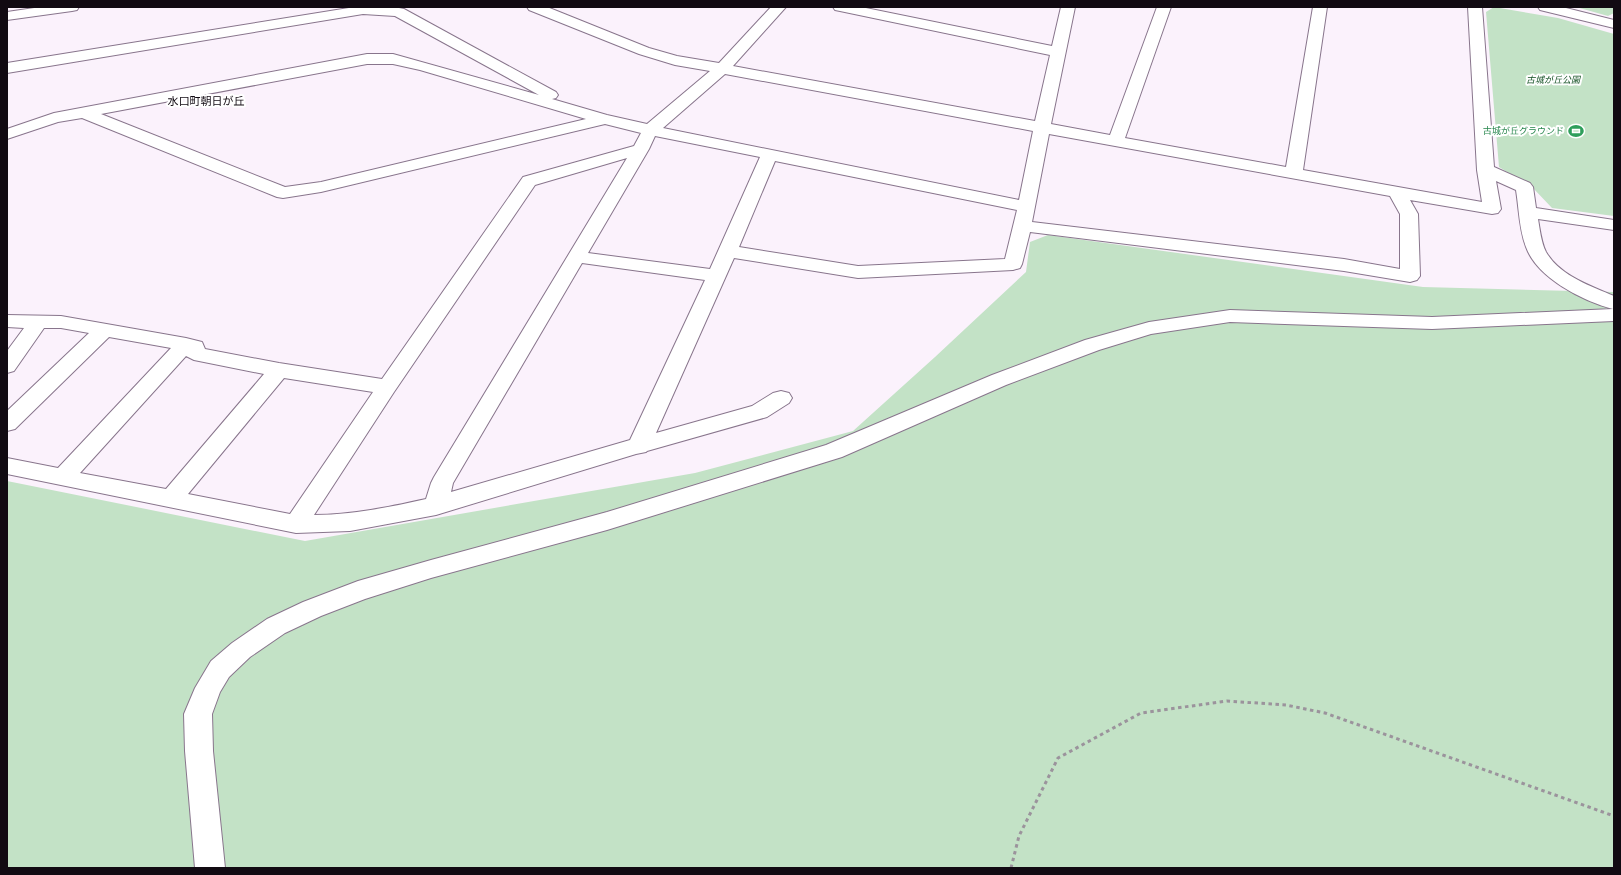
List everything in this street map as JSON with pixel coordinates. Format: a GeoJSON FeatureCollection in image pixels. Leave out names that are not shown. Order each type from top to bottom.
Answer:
{"type":"FeatureCollection","features":[{"type":"Feature","properties":{"kind":"street"},"geometry":{"type":"LineString","coordinates":[[7,16],[72,7]]}},
{"type":"Feature","properties":{"kind":"street"},"geometry":{"type":"LineString","coordinates":[[534,7],[659,56],[1294,174],[1492,209],[1486,170],[1475,7]]}},
{"type":"Feature","properties":{"kind":"street"},"geometry":{"type":"LineString","coordinates":[[436,506],[442,483],[577,258],[641,149],[650,130],[723,68],[779,7]]}},
{"type":"Feature","properties":{"kind":"street"},"geometry":{"type":"LineString","coordinates":[[840,7],[1058,52]]}},
{"type":"Feature","properties":{"kind":"street"},"geometry":{"type":"LineString","coordinates":[[728,251],[858,272],[1013,264],[1023,226],[1042,127],[1068,7]]}},
{"type":"Feature","properties":{"kind":"street"},"geometry":{"type":"LineString","coordinates":[[1116,141],[1164,7]]}},
{"type":"Feature","properties":{"kind":"street"},"geometry":{"type":"LineString","coordinates":[[1294,174],[1320,7]]}},
{"type":"Feature","properties":{"kind":"street"},"geometry":{"type":"LineString","coordinates":[[1545,7],[1614,24]]}},
{"type":"Feature","properties":{"kind":"street"},"geometry":{"type":"LineString","coordinates":[[7,68],[363,10],[386,10],[399,12],[542,90],[570,110]]}},
{"type":"Feature","properties":{"kind":"street"},"geometry":{"type":"LineString","coordinates":[[7,134],[54,118],[367,59],[393,59],[570,110],[650,130],[1027,207]]}},
{"type":"Feature","properties":{"kind":"street"},"geometry":{"type":"LineString","coordinates":[[85,113],[283,193],[321,187],[603,119]]}},
{"type":"Feature","properties":{"kind":"street"},"geometry":{"type":"LineString","coordinates":[[296,524],[387,387],[529,181],[641,149]]}},
{"type":"Feature","properties":{"kind":"street"},"geometry":{"type":"LineString","coordinates":[[638,447],[728,251],[769,155]]}},
{"type":"Feature","properties":{"kind":"street"},"geometry":{"type":"LineString","coordinates":[[1486,170],[1524,187],[1531,233],[1536,250],[1542,260],[1564,279],[1614,303]]}},
{"type":"Feature","properties":{"kind":"street"},"geometry":{"type":"LineString","coordinates":[[1023,226],[1344,265],[1410,276],[1409,214],[1397,192]]}},
{"type":"Feature","properties":{"kind":"street"},"geometry":{"type":"LineString","coordinates":[[1528,212],[1614,225]]}},
{"type":"Feature","properties":{"kind":"street"},"geometry":{"type":"LineString","coordinates":[[577,258],[716,276]]}},
{"type":"Feature","properties":{"kind":"street"},"geometry":{"type":"LineString","coordinates":[[210,868],[198,751],[198,714],[208,688],[220,669],[241,650],[276,626],[312,609],[372,586],[607,521],[834,451],[999,380],[1092,344],[1149,328],[1230,316],[1432,323],[1614,315]]}},
{"type":"Feature","properties":{"kind":"street"},"geometry":{"type":"LineString","coordinates":[[7,321],[61,322],[186,344],[195,347],[194,353],[279,370],[387,387]]}},
{"type":"Feature","properties":{"kind":"street"},"geometry":{"type":"LineString","coordinates":[[7,366],[38,322]]}},
{"type":"Feature","properties":{"kind":"street"},"geometry":{"type":"LineString","coordinates":[[7,424],[104,330]]}},
{"type":"Feature","properties":{"kind":"street"},"geometry":{"type":"LineString","coordinates":[[63,477],[186,344]]}},
{"type":"Feature","properties":{"kind":"street"},"geometry":{"type":"LineString","coordinates":[[172,498],[279,370]]}},
{"type":"Feature","properties":{"kind":"street"},"geometry":{"type":"LineString","coordinates":[[7,466],[296,524],[320,525],[340,523],[436,506],[759,412],[781,398]]}},
{"type":"Feature","properties":{"kind":"path"},"geometry":{"type":"LineString","coordinates":[[1010,868],[1019,836],[1058,758],[1141,714],[1227,701],[1286,705],[1325,713],[1614,816]]}},
{"type":"Feature","properties":{"kind":"green space","name":"古城が丘公園"},"geometry":{"type":"Polygon","coordinates":[[[1494,7],[1558,18],[1614,34],[1614,216],[1552,208],[1533,188],[1499,167],[1486,12],[1494,7]]]}},
{"type":"Feature","properties":{"kind":"green space"},"geometry":{"type":"Polygon","coordinates":[[[1576,7],[1614,7],[1614,13],[1608,16],[1576,7]]]}},
{"type":"Feature","properties":{"kind":"green space"},"geometry":{"type":"Polygon","coordinates":[[[1048,235],[1423,287],[1614,292],[1614,868],[7,868],[7,481],[305,541],[695,473],[853,431],[1026,272],[1030,242],[1048,235]]]}},
{"type":"Feature","properties":{"kind":"place","name":"古城が丘グラウンド"},"geometry":{"type":"Point","coordinates":[1576,131]}},
{"type":"Feature","properties":{"kind":"district","name":"水口町朝日が丘"},"geometry":{"type":"Point","coordinates":[206,101]}}]}
